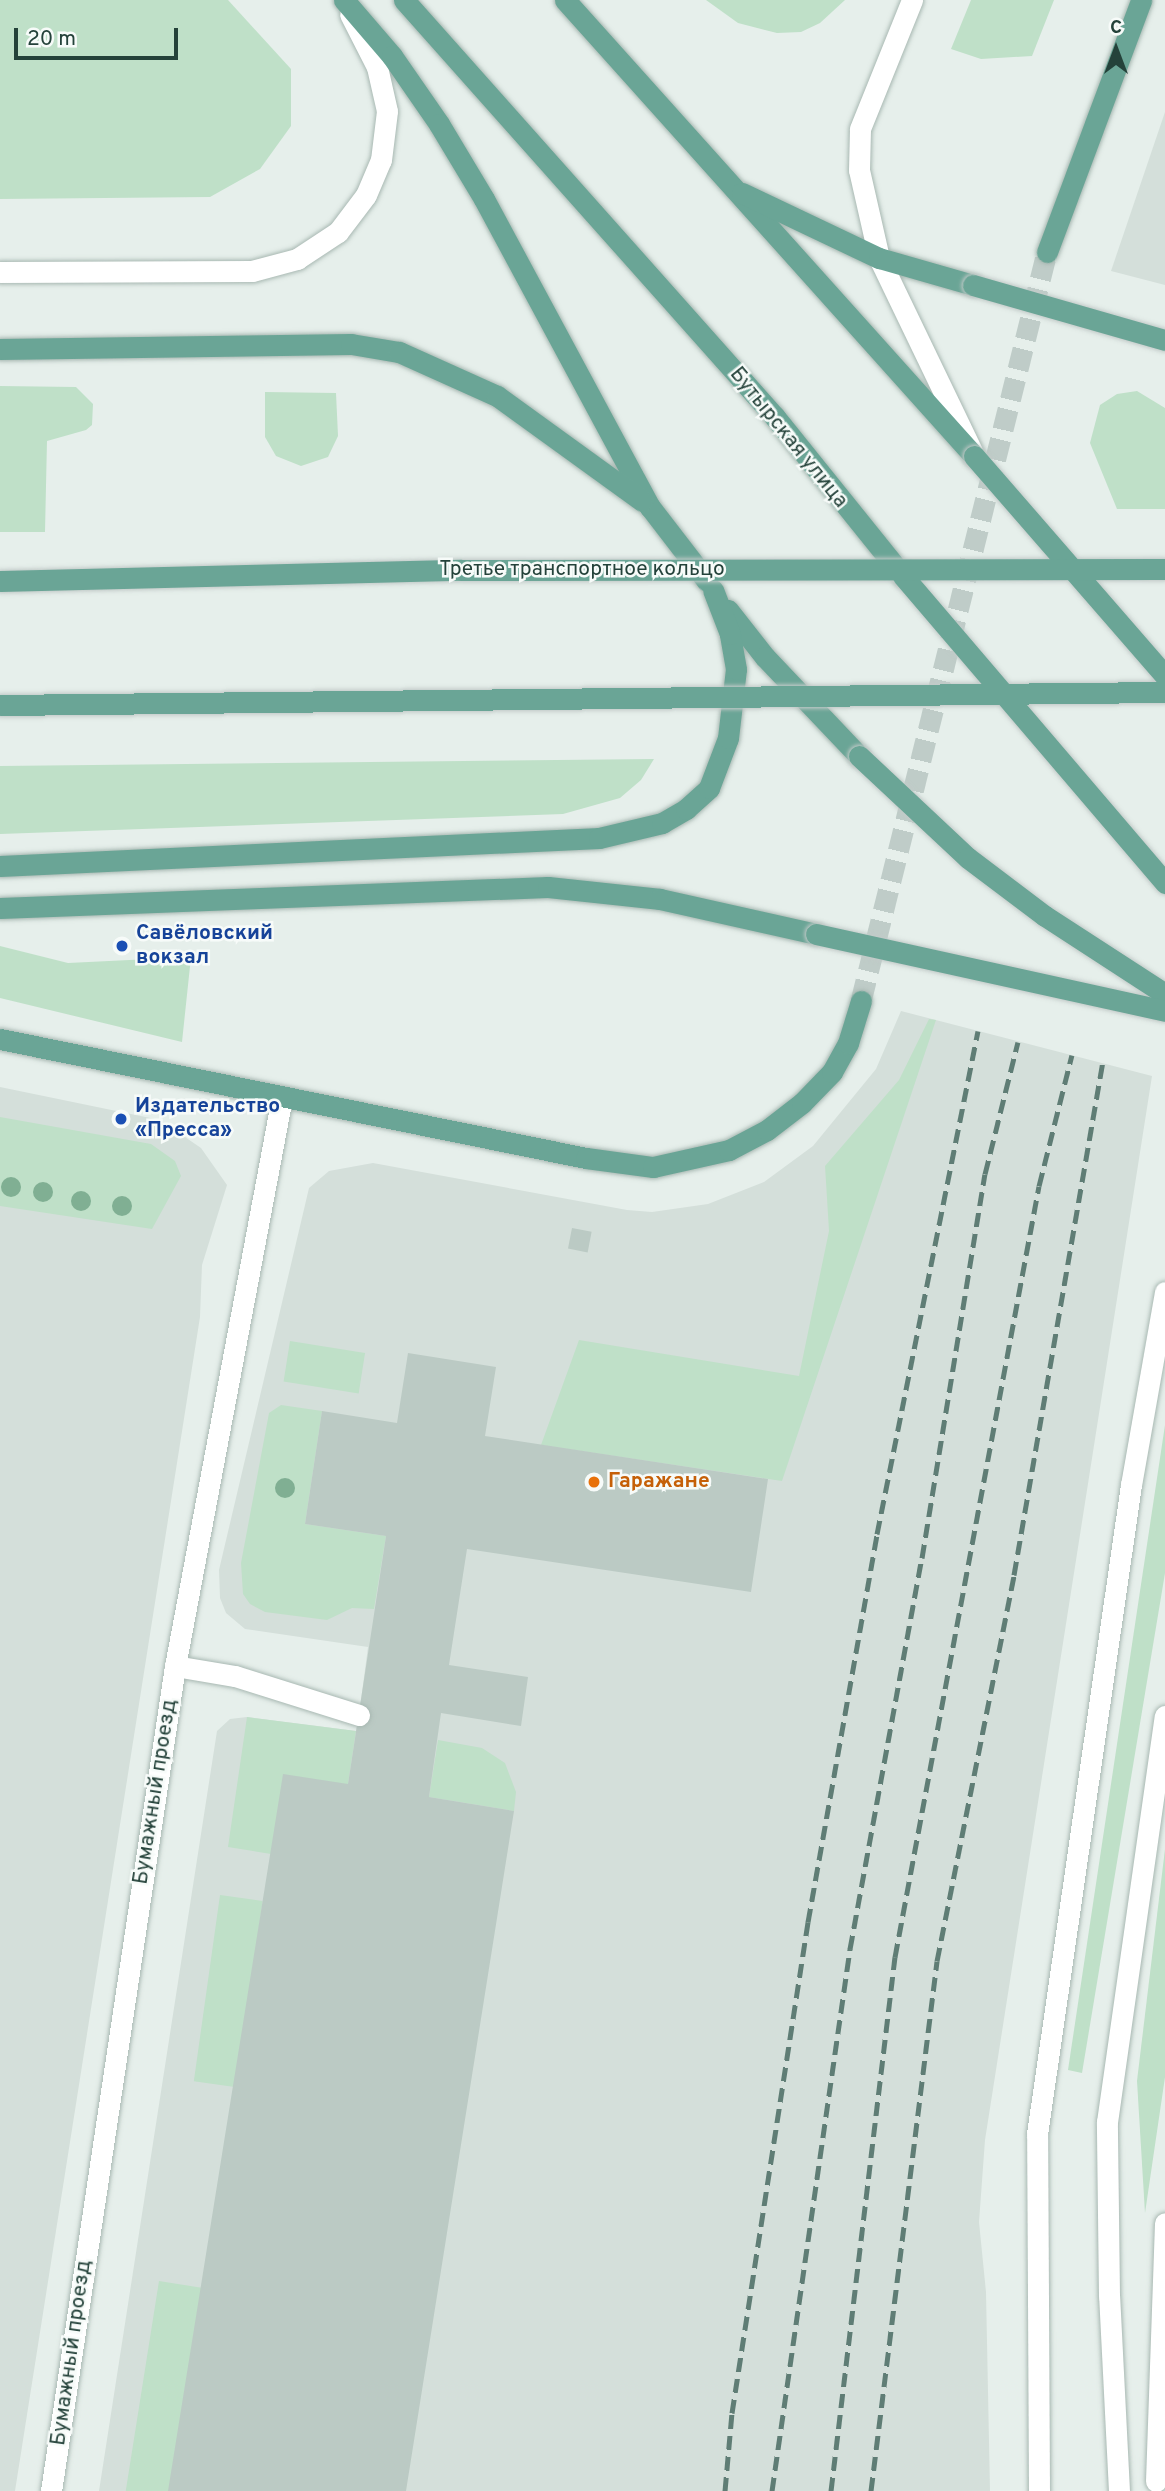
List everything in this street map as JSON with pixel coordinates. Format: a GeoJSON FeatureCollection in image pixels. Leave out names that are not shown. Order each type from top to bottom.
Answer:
{"type":"FeatureCollection","features":[{"type":"Feature","properties":{"kind":"main road"},"geometry":{"type":"LineString","coordinates":[[342,0],[392,57],[478,188],[650,507],[765,657],[859,756],[968,858],[1045,916],[1165,994]]}},
{"type":"Feature","properties":{"kind":"main road","name":"Бутырская улица"},"geometry":{"type":"LineString","coordinates":[[404,0],[775,417],[903,576],[1165,883]]}},
{"type":"Feature","properties":{"kind":"main road"},"geometry":{"type":"LineString","coordinates":[[565,0],[941,417],[1165,676]]}},
{"type":"Feature","properties":{"kind":"main road"},"geometry":{"type":"LineString","coordinates":[[1047,252],[1141,0]]}},
{"type":"Feature","properties":{"kind":"main road"},"geometry":{"type":"LineString","coordinates":[[732,188],[880,258],[1165,340]]}},
{"type":"Feature","properties":{"kind":"main road"},"geometry":{"type":"LineString","coordinates":[[0,349],[351,344],[398,352],[497,396],[650,507]]}},
{"type":"Feature","properties":{"kind":"main road","name":"Третье транспортное кольцо"},"geometry":{"type":"LineString","coordinates":[[0,581],[461,570],[1165,569]]}},
{"type":"Feature","properties":{"kind":"main road"},"geometry":{"type":"LineString","coordinates":[[0,866],[599,838],[662,823],[686,809],[709,788],[728,738],[736,669],[730,634],[713,590]]}},
{"type":"Feature","properties":{"kind":"main road"},"geometry":{"type":"LineString","coordinates":[[0,705],[1165,692]]}},
{"type":"Feature","properties":{"kind":"main road"},"geometry":{"type":"LineString","coordinates":[[0,908],[560,888],[660,899],[1165,1012]]}},
{"type":"Feature","properties":{"kind":"main road"},"geometry":{"type":"LineString","coordinates":[[0,1039],[623,1165],[687,1162],[729,1150],[767,1130],[802,1103],[837,1062],[861,1001]]}},
{"type":"Feature","properties":{"kind":"street"},"geometry":{"type":"LineString","coordinates":[[0,272],[252,271],[296,259],[338,232],[366,195],[381,160],[387,111],[377,66],[342,0]]}},
{"type":"Feature","properties":{"kind":"street"},"geometry":{"type":"LineString","coordinates":[[912,0],[860,129],[859,170],[880,258],[947,394],[974,456]]}},
{"type":"Feature","properties":{"kind":"street","name":"Бумажный проезд"},"geometry":{"type":"LineString","coordinates":[[51,2491],[175,1666],[282,1097]]}},
{"type":"Feature","properties":{"kind":"street"},"geometry":{"type":"LineString","coordinates":[[1040,2491],[1037,2134],[1130,1485],[1165,1292]]}},
{"type":"Feature","properties":{"kind":"street"},"geometry":{"type":"LineString","coordinates":[[175,1666],[235,1676],[359,1715]]}},
{"type":"Feature","properties":{"kind":"street"},"geometry":{"type":"LineString","coordinates":[[1119,2491],[1109,2296],[1107,2122],[1165,1717]]}},
{"type":"Feature","properties":{"kind":"street"},"geometry":{"type":"LineString","coordinates":[[1155,2486],[1165,2223]]}},
{"type":"Feature","properties":{"kind":"street"},"geometry":{"type":"LineString","coordinates":[[1155,2486],[1165,2445]]}},
{"type":"Feature","properties":{"kind":"shaded area"},"geometry":{"type":"Polygon","coordinates":[[[1165,112],[1165,285],[1111,271],[1165,112]]]}},
{"type":"Feature","properties":{"kind":"shaded area"},"geometry":{"type":"Polygon","coordinates":[[[901,1011],[1152,1076],[985,2140],[979,2222],[986,2292],[990,2491],[99,2491],[217,1731],[230,1719],[247,1717],[356,1731],[359,1715],[368,1647],[245,1629],[226,1613],[220,1598],[219,1570],[309,1188],[329,1171],[373,1163],[627,1210],[652,1212],[708,1204],[764,1182],[813,1146],[876,1069],[901,1011]]]}},
{"type":"Feature","properties":{"kind":"shaded area"},"geometry":{"type":"Polygon","coordinates":[[[0,1087],[160,1120],[201,1148],[227,1185],[202,1265],[200,1317],[15,2491],[0,2491],[0,1087]]]}},
{"type":"Feature","properties":{"kind":"green space"},"geometry":{"type":"Polygon","coordinates":[[[0,0],[228,0],[291,69],[291,126],[260,169],[210,197],[0,199],[0,0]]]}},
{"type":"Feature","properties":{"kind":"green space"},"geometry":{"type":"Polygon","coordinates":[[[706,0],[845,0],[820,23],[801,32],[777,33],[738,23],[706,0]]]}},
{"type":"Feature","properties":{"kind":"green space"},"geometry":{"type":"Polygon","coordinates":[[[971,0],[1054,0],[1032,56],[981,59],[951,49],[971,0]]]}},
{"type":"Feature","properties":{"kind":"green space"},"geometry":{"type":"Polygon","coordinates":[[[0,386],[76,387],[93,404],[92,425],[86,430],[47,441],[45,532],[0,532],[0,386]]]}},
{"type":"Feature","properties":{"kind":"green space"},"geometry":{"type":"Polygon","coordinates":[[[1137,391],[1165,408],[1165,509],[1117,509],[1090,443],[1100,405],[1117,394],[1137,391]]]}},
{"type":"Feature","properties":{"kind":"green space"},"geometry":{"type":"Polygon","coordinates":[[[265,392],[336,393],[338,436],[328,457],[301,466],[276,456],[265,437],[265,392]]]}},
{"type":"Feature","properties":{"kind":"green space"},"geometry":{"type":"Polygon","coordinates":[[[654,759],[641,780],[620,798],[563,814],[0,834],[0,766],[654,759]]]}},
{"type":"Feature","properties":{"kind":"green space"},"geometry":{"type":"Polygon","coordinates":[[[0,946],[68,963],[191,957],[182,1042],[0,998],[0,946]]]}},
{"type":"Feature","properties":{"kind":"green space"},"geometry":{"type":"Polygon","coordinates":[[[929,1019],[936,1020],[782,1481],[541,1445],[579,1340],[799,1376],[829,1231],[825,1166],[899,1080],[929,1019]]]}},
{"type":"Feature","properties":{"kind":"green space"},"geometry":{"type":"Polygon","coordinates":[[[0,1117],[151,1144],[175,1161],[181,1176],[152,1229],[0,1206],[0,1117]]]}},
{"type":"Feature","properties":{"kind":"green space"},"geometry":{"type":"Polygon","coordinates":[[[290,1341],[365,1353],[359,1393],[284,1381],[290,1341]]]}},
{"type":"Feature","properties":{"kind":"green space"},"geometry":{"type":"Polygon","coordinates":[[[281,1405],[322,1411],[305,1524],[386,1536],[374,1609],[352,1608],[327,1620],[265,1612],[250,1604],[243,1594],[241,1563],[269,1413],[281,1405]]]}},
{"type":"Feature","properties":{"kind":"green space"},"geometry":{"type":"Polygon","coordinates":[[[1165,1425],[1165,1573],[1082,2073],[1068,2070],[1165,1425]]]}},
{"type":"Feature","properties":{"kind":"green space"},"geometry":{"type":"Polygon","coordinates":[[[247,1717],[356,1731],[348,1784],[271,1854],[228,1847],[247,1717]]]}},
{"type":"Feature","properties":{"kind":"green space"},"geometry":{"type":"Polygon","coordinates":[[[438,1740],[482,1748],[505,1763],[516,1792],[514,1811],[429,1797],[438,1740]]]}},
{"type":"Feature","properties":{"kind":"green space"},"geometry":{"type":"Polygon","coordinates":[[[1165,1849],[1165,2077],[1145,2213],[1137,2081],[1165,1849]]]}},
{"type":"Feature","properties":{"kind":"green space"},"geometry":{"type":"Polygon","coordinates":[[[220,1895],[263,1901],[236,2087],[194,2081],[220,1895]]]}},
{"type":"Feature","properties":{"kind":"green space"},"geometry":{"type":"Polygon","coordinates":[[[159,2281],[201,2288],[169,2491],[126,2491],[159,2281]]]}},
{"type":"Feature","properties":{"kind":"building"},"geometry":{"type":"Polygon","coordinates":[[[572,1228],[592,1232],[588,1252],[568,1249],[572,1228]]]}},
{"type":"Feature","properties":{"kind":"building"},"geometry":{"type":"Polygon","coordinates":[[[408,1353],[496,1367],[485,1436],[768,1479],[751,1592],[467,1549],[449,1665],[528,1677],[521,1726],[441,1713],[429,1797],[514,1811],[406,2491],[168,2491],[283,1774],[348,1784],[386,1536],[305,1524],[322,1411],[397,1423],[408,1353]]]}},
{"type":"Feature","properties":{"kind":"tunnel"},"geometry":{"type":"LineString","coordinates":[[861,1001],[1047,252]]}},
{"type":"Feature","properties":{"kind":"railway"},"geometry":{"type":"LineString","coordinates":[[725,2491],[732,2413],[808,1922],[877,1534],[978,1031]]}},
{"type":"Feature","properties":{"kind":"railway"},"geometry":{"type":"LineString","coordinates":[[772,2491],[850,1949],[922,1558],[985,1174],[1018,1042]]}},
{"type":"Feature","properties":{"kind":"railway"},"geometry":{"type":"LineString","coordinates":[[831,2491],[895,1957],[1039,1186],[1072,1055]]}},
{"type":"Feature","properties":{"kind":"railway"},"geometry":{"type":"LineString","coordinates":[[871,2491],[937,1961],[1014,1575],[1103,1061]]}},
{"type":"Feature","properties":{"kind":"place","name":"Савёловский вокзал"},"geometry":{"type":"Point","coordinates":[122,946]}},
{"type":"Feature","properties":{"kind":"place","name":"Издательство «Пресса»"},"geometry":{"type":"Point","coordinates":[121,1119]}},
{"type":"Feature","properties":{"kind":"place","name":"Гаражане"},"geometry":{"type":"Point","coordinates":[594,1482]}}]}
